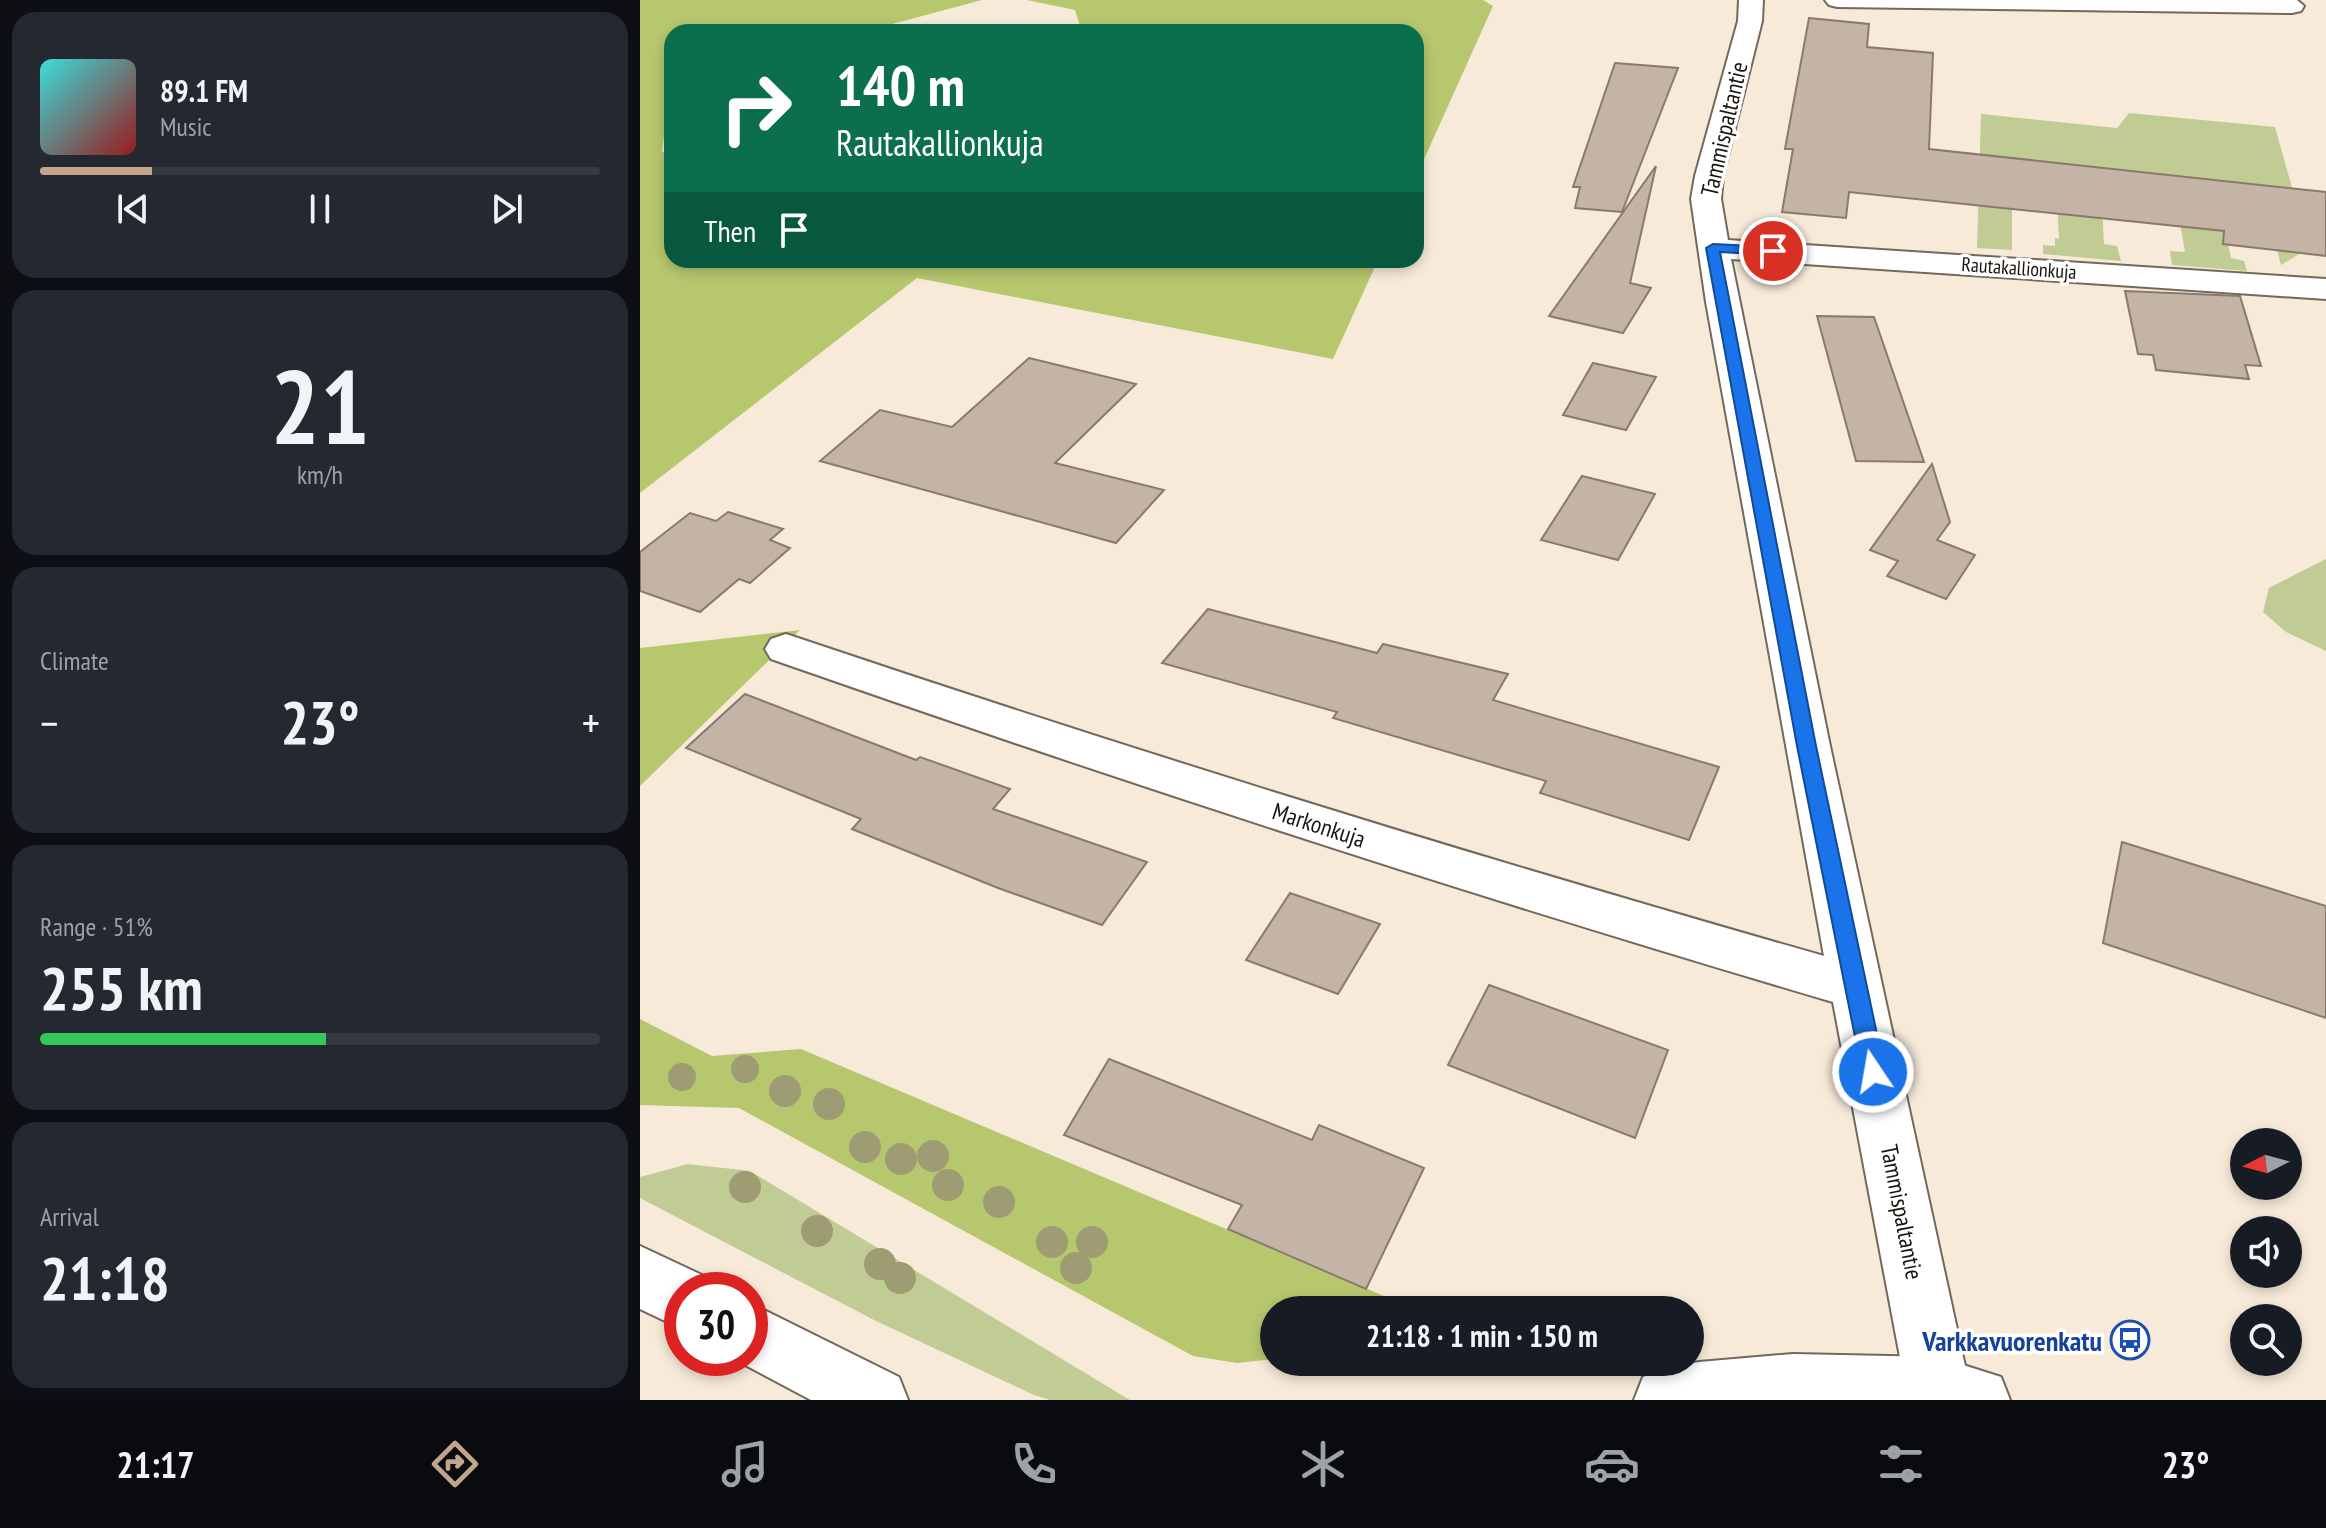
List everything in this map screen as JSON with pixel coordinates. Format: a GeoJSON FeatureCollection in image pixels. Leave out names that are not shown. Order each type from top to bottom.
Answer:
{"type":"FeatureCollection","features":[{"type":"Feature","properties":{"kind":"street","name":"Tammispaltantie"},"geometry":{"type":"LineString","coordinates":[[1751,0],[1750,21],[1709,176],[1706,199],[1713,248],[1856,987],[1958,1395]]}},
{"type":"Feature","properties":{"kind":"street"},"geometry":{"type":"LineString","coordinates":[[1837,0],[2292,6]]}},
{"type":"Feature","properties":{"kind":"street","name":"Rautakallionkuja"},"geometry":{"type":"LineString","coordinates":[[1713,248],[2326,289]]}},
{"type":"Feature","properties":{"kind":"street","name":"Markonkuja"},"geometry":{"type":"LineString","coordinates":[[786,649],[1045,738],[1528,892],[1856,987]]}},
{"type":"Feature","properties":{"kind":"street"},"geometry":{"type":"LineString","coordinates":[[768,1343],[876,1400]]}},
{"type":"Feature","properties":{"kind":"street"},"geometry":{"type":"LineString","coordinates":[[1666,1400],[1793,1386],[1958,1395]]}},
{"type":"Feature","properties":{"kind":"green space"},"geometry":{"type":"Polygon","coordinates":[[[640,0],[982,0],[892,24],[664,24],[664,268],[1374,268],[1333,359],[917,278],[640,493],[640,0]]]}},
{"type":"Feature","properties":{"kind":"green space"},"geometry":{"type":"Polygon","coordinates":[[[1027,0],[1483,0],[1493,6],[1424,159],[1424,24],[1079,24],[1075,10],[1027,0]]]}},
{"type":"Feature","properties":{"kind":"green space"},"geometry":{"type":"Polygon","coordinates":[[[2129,113],[2275,127],[2309,248],[2281,265],[2260,185],[2012,158],[2012,250],[1977,248],[1981,114],[2117,128],[2129,113]]]}},
{"type":"Feature","properties":{"kind":"green space"},"geometry":{"type":"Polygon","coordinates":[[[2057,198],[2102,203],[2104,244],[2117,246],[2121,261],[2043,254],[2043,245],[2055,246],[2055,238],[2059,239],[2057,198]]]}},
{"type":"Feature","properties":{"kind":"green space"},"geometry":{"type":"Polygon","coordinates":[[[2178,212],[2222,217],[2231,258],[2244,261],[2247,271],[2172,265],[2170,251],[2185,252],[2178,212]]]}},
{"type":"Feature","properties":{"kind":"green space"},"geometry":{"type":"Polygon","coordinates":[[[2326,559],[2326,651],[2286,632],[2263,612],[2269,588],[2326,559]]]}},
{"type":"Feature","properties":{"kind":"green space"},"geometry":{"type":"Polygon","coordinates":[[[800,630],[640,786],[640,648],[800,630]]]}},
{"type":"Feature","properties":{"kind":"green space"},"geometry":{"type":"Polygon","coordinates":[[[640,1019],[712,1056],[801,1049],[1384,1296],[1260,1296],[1260,1361],[1237,1363],[1193,1356],[739,1108],[640,1105],[640,1019]]]}},
{"type":"Feature","properties":{"kind":"green space"},"geometry":{"type":"Polygon","coordinates":[[[688,1164],[750,1171],[1130,1400],[1050,1400],[1034,1395],[874,1320],[640,1198],[640,1177],[688,1164]]]}},
{"type":"Feature","properties":{"kind":"building"},"geometry":{"type":"Polygon","coordinates":[[[1809,18],[1869,24],[1867,47],[1933,53],[1929,149],[2326,192],[2326,256],[2223,244],[2224,231],[1849,192],[1846,218],[1782,212],[1793,149],[1785,149],[1809,18]]]}},
{"type":"Feature","properties":{"kind":"building"},"geometry":{"type":"Polygon","coordinates":[[[1615,63],[1678,68],[1622,212],[1575,208],[1580,187],[1573,187],[1615,63]]]}},
{"type":"Feature","properties":{"kind":"building"},"geometry":{"type":"Polygon","coordinates":[[[1656,166],[1630,283],[1651,288],[1623,333],[1549,316],[1656,166]]]}},
{"type":"Feature","properties":{"kind":"building"},"geometry":{"type":"Polygon","coordinates":[[[2125,291],[2240,296],[2261,366],[2245,365],[2249,379],[2156,370],[2153,355],[2138,354],[2125,291]]]}},
{"type":"Feature","properties":{"kind":"building"},"geometry":{"type":"Polygon","coordinates":[[[1817,316],[1874,317],[1924,462],[1856,461],[1817,316]]]}},
{"type":"Feature","properties":{"kind":"building"},"geometry":{"type":"Polygon","coordinates":[[[1029,358],[1136,384],[1055,463],[1164,490],[1116,543],[820,461],[880,410],[952,427],[1029,358]]]}},
{"type":"Feature","properties":{"kind":"building"},"geometry":{"type":"Polygon","coordinates":[[[1593,363],[1656,377],[1626,430],[1563,415],[1593,363]]]}},
{"type":"Feature","properties":{"kind":"building"},"geometry":{"type":"Polygon","coordinates":[[[1932,464],[1950,522],[1937,540],[1975,555],[1946,599],[1887,576],[1898,561],[1870,550],[1932,464]]]}},
{"type":"Feature","properties":{"kind":"building"},"geometry":{"type":"Polygon","coordinates":[[[1582,476],[1655,494],[1618,560],[1541,540],[1582,476]]]}},
{"type":"Feature","properties":{"kind":"building"},"geometry":{"type":"Polygon","coordinates":[[[728,512],[783,529],[770,540],[790,548],[750,583],[739,579],[700,612],[640,591],[640,552],[690,513],[716,521],[728,512]]]}},
{"type":"Feature","properties":{"kind":"building"},"geometry":{"type":"Polygon","coordinates":[[[1208,609],[1377,653],[1383,644],[1508,674],[1493,700],[1719,767],[1689,840],[1540,793],[1546,781],[1333,718],[1337,712],[1162,663],[1208,609]]]}},
{"type":"Feature","properties":{"kind":"building"},"geometry":{"type":"Polygon","coordinates":[[[745,694],[916,760],[920,757],[1010,789],[993,809],[1147,862],[1102,925],[998,888],[852,829],[861,819],[686,748],[745,694]]]}},
{"type":"Feature","properties":{"kind":"building"},"geometry":{"type":"Polygon","coordinates":[[[2122,842],[2326,906],[2326,1018],[2103,943],[2122,842]]]}},
{"type":"Feature","properties":{"kind":"building"},"geometry":{"type":"Polygon","coordinates":[[[1290,893],[1380,924],[1338,994],[1246,960],[1290,893]]]}},
{"type":"Feature","properties":{"kind":"building"},"geometry":{"type":"Polygon","coordinates":[[[1489,985],[1668,1050],[1635,1138],[1448,1065],[1489,985]]]}},
{"type":"Feature","properties":{"kind":"building"},"geometry":{"type":"Polygon","coordinates":[[[1109,1059],[1312,1140],[1319,1125],[1424,1168],[1366,1289],[1228,1229],[1242,1205],[1064,1135],[1109,1059]]]}},
{"type":"Feature","properties":{"kind":"place","name":"Varkkavuorenkatu"},"geometry":{"type":"Point","coordinates":[2130,1340]}},
{"type":"Feature","properties":{"kind":"route"},"geometry":{"type":"LineString","coordinates":[[1773,251],[1713,248],[1807,746],[1873,1072]]}}]}
